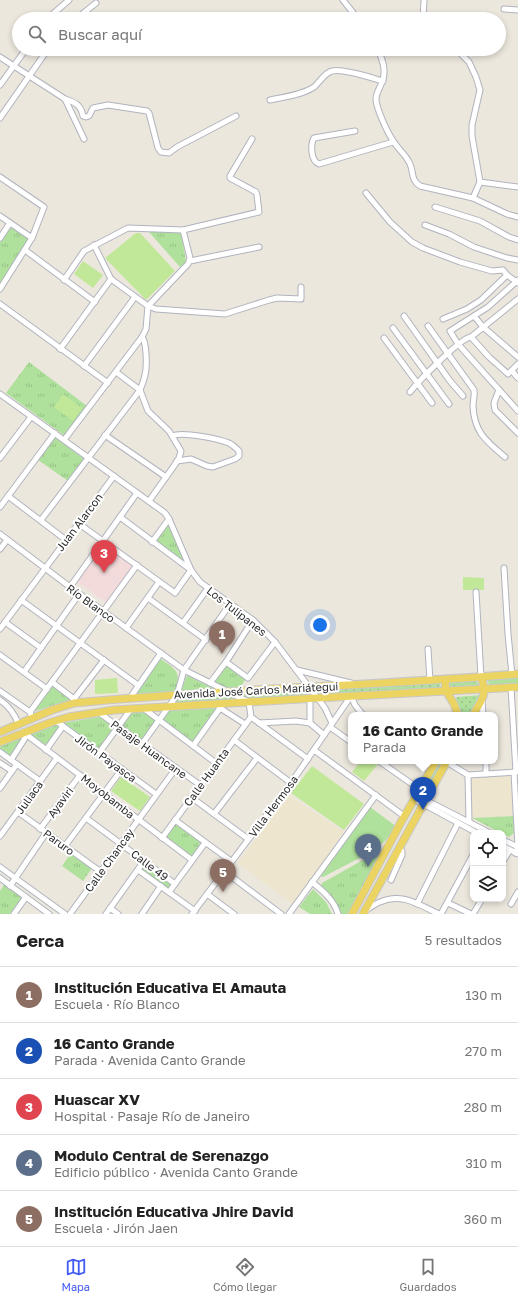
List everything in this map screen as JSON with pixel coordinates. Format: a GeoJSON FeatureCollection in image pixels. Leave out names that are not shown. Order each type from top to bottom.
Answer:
{"type":"FeatureCollection","features":[{"type":"Feature","properties":{"kind":"main road","name":"Avenida José Carlos Mariátegui"},"geometry":{"type":"LineString","coordinates":[[0,732],[18,724],[31,715],[44,713],[74,701],[226,691],[445,680],[515,674]]}},
{"type":"Feature","properties":{"kind":"main road"},"geometry":{"type":"LineString","coordinates":[[475,712],[482,700],[486,689],[481,677]]}},
{"type":"Feature","properties":{"kind":"main road"},"geometry":{"type":"LineString","coordinates":[[445,680],[446,691],[457,712]]}},
{"type":"Feature","properties":{"kind":"main road","name":"Avenida José Carlos Mariátegui"},"geometry":{"type":"LineString","coordinates":[[1,742],[25,734],[47,723],[98,712],[143,708],[221,706],[249,702],[515,687]]}},
{"type":"Feature","properties":{"kind":"main road"},"geometry":{"type":"LineString","coordinates":[[44,713],[42,719],[47,723]]}},
{"type":"Feature","properties":{"kind":"main road"},"geometry":{"type":"LineString","coordinates":[[0,732],[2,736],[1,742]]}},
{"type":"Feature","properties":{"kind":"main road"},"geometry":{"type":"LineString","coordinates":[[352,914],[431,764]]}},
{"type":"Feature","properties":{"kind":"main road"},"geometry":{"type":"LineString","coordinates":[[364,913],[445,764]]}},
{"type":"Feature","properties":{"kind":"street"},"geometry":{"type":"LineString","coordinates":[[55,12],[69,0]]}},
{"type":"Feature","properties":{"kind":"street"},"geometry":{"type":"LineString","coordinates":[[343,0],[352,12]]}},
{"type":"Feature","properties":{"kind":"street"},"geometry":{"type":"LineString","coordinates":[[423,12],[424,0]]}},
{"type":"Feature","properties":{"kind":"street"},"geometry":{"type":"LineString","coordinates":[[84,12],[96,2]]}},
{"type":"Feature","properties":{"kind":"street"},"geometry":{"type":"LineString","coordinates":[[504,9],[518,10]]}},
{"type":"Feature","properties":{"kind":"street"},"geometry":{"type":"LineString","coordinates":[[0,85],[22,56]]}},
{"type":"Feature","properties":{"kind":"street"},"geometry":{"type":"LineString","coordinates":[[0,118],[43,56]]}},
{"type":"Feature","properties":{"kind":"street"},"geometry":{"type":"LineString","coordinates":[[380,56],[384,68],[383,80],[376,98],[377,106],[393,142],[411,164],[416,184],[473,198],[507,214],[518,217]]}},
{"type":"Feature","properties":{"kind":"street"},"geometry":{"type":"LineString","coordinates":[[463,56],[469,62],[480,90],[472,125],[472,136],[480,182],[473,198]]}},
{"type":"Feature","properties":{"kind":"street"},"geometry":{"type":"LineString","coordinates":[[0,57],[66,99],[76,102],[82,109],[83,116],[89,116],[93,108],[108,105],[147,111],[149,113],[158,148],[161,152],[169,153],[177,147],[236,116]]}},
{"type":"Feature","properties":{"kind":"street"},"geometry":{"type":"LineString","coordinates":[[270,100],[305,92],[314,87],[325,74],[333,70],[341,70],[383,80]]}},
{"type":"Feature","properties":{"kind":"street"},"geometry":{"type":"LineString","coordinates":[[66,99],[84,139]]}},
{"type":"Feature","properties":{"kind":"street"},"geometry":{"type":"LineString","coordinates":[[355,131],[314,138],[312,144],[313,160],[315,163],[319,164],[393,142]]}},
{"type":"Feature","properties":{"kind":"street"},"geometry":{"type":"LineString","coordinates":[[64,280],[84,251],[128,228],[183,230],[259,212],[258,195],[256,192],[230,178],[252,139]]}},
{"type":"Feature","properties":{"kind":"street"},"geometry":{"type":"LineString","coordinates":[[0,176],[44,207],[32,238],[0,289]]}},
{"type":"Feature","properties":{"kind":"street"},"geometry":{"type":"LineString","coordinates":[[480,182],[518,187]]}},
{"type":"Feature","properties":{"kind":"street"},"geometry":{"type":"LineString","coordinates":[[366,193],[390,222],[412,242],[423,248],[460,262],[492,271],[503,270],[517,282],[488,307],[450,331],[458,344],[518,411]]}},
{"type":"Feature","properties":{"kind":"street"},"geometry":{"type":"LineString","coordinates":[[435,207],[480,221],[509,237],[518,240]]}},
{"type":"Feature","properties":{"kind":"street"},"geometry":{"type":"LineString","coordinates":[[0,216],[32,238]]}},
{"type":"Feature","properties":{"kind":"street"},"geometry":{"type":"LineString","coordinates":[[0,238],[10,223]]}},
{"type":"Feature","properties":{"kind":"street"},"geometry":{"type":"LineString","coordinates":[[425,225],[449,234],[474,247],[518,260]]}},
{"type":"Feature","properties":{"kind":"street"},"geometry":{"type":"LineString","coordinates":[[64,440],[108,384],[142,337],[146,329],[148,306],[187,267],[190,261],[183,230]]}},
{"type":"Feature","properties":{"kind":"street"},"geometry":{"type":"LineString","coordinates":[[94,245],[111,279],[148,306],[156,310],[225,314],[278,298],[301,299],[301,288]]}},
{"type":"Feature","properties":{"kind":"street"},"geometry":{"type":"LineString","coordinates":[[190,261],[259,247]]}},
{"type":"Feature","properties":{"kind":"street"},"geometry":{"type":"LineString","coordinates":[[25,250],[95,302]]}},
{"type":"Feature","properties":{"kind":"street"},"geometry":{"type":"LineString","coordinates":[[443,319],[467,309],[481,300],[507,275]]}},
{"type":"Feature","properties":{"kind":"street"},"geometry":{"type":"LineString","coordinates":[[60,349],[111,279]]}},
{"type":"Feature","properties":{"kind":"street"},"geometry":{"type":"LineString","coordinates":[[84,366],[135,297]]}},
{"type":"Feature","properties":{"kind":"street"},"geometry":{"type":"LineString","coordinates":[[410,392],[417,382],[458,344],[468,337],[471,338],[518,299]]}},
{"type":"Feature","properties":{"kind":"street"},"geometry":{"type":"LineString","coordinates":[[0,304],[108,384]]}},
{"type":"Feature","properties":{"kind":"street"},"geometry":{"type":"LineString","coordinates":[[404,316],[450,381],[463,396]]}},
{"type":"Feature","properties":{"kind":"street"},"geometry":{"type":"LineString","coordinates":[[474,316],[484,327],[518,357]]}},
{"type":"Feature","properties":{"kind":"street"},"geometry":{"type":"LineString","coordinates":[[428,326],[474,390],[475,394],[473,405],[477,428],[484,439],[505,457]]}},
{"type":"Feature","properties":{"kind":"street"},"geometry":{"type":"LineString","coordinates":[[393,328],[449,404]]}},
{"type":"Feature","properties":{"kind":"street"},"geometry":{"type":"LineString","coordinates":[[41,520],[140,390],[144,381],[146,367],[145,343],[142,337]]}},
{"type":"Feature","properties":{"kind":"street"},"geometry":{"type":"LineString","coordinates":[[384,338],[432,403]]}},
{"type":"Feature","properties":{"kind":"street"},"geometry":{"type":"LineString","coordinates":[[471,338],[508,374],[518,364]]}},
{"type":"Feature","properties":{"kind":"street"},"geometry":{"type":"LineString","coordinates":[[512,371],[518,378]]}},
{"type":"Feature","properties":{"kind":"street"},"geometry":{"type":"LineString","coordinates":[[116,372],[140,390],[148,411],[173,436],[181,451],[177,461],[149,501]]}},
{"type":"Feature","properties":{"kind":"street"},"geometry":{"type":"LineString","coordinates":[[499,390],[494,403],[495,410],[518,433]]}},
{"type":"Feature","properties":{"kind":"street"},"geometry":{"type":"LineString","coordinates":[[0,507],[54,433],[1,397]]}},
{"type":"Feature","properties":{"kind":"street"},"geometry":{"type":"LineString","coordinates":[[0,458],[31,417]]}},
{"type":"Feature","properties":{"kind":"street","name":"Los Tulipanes"},"geometry":{"type":"LineString","coordinates":[[54,433],[165,513],[191,570],[200,582],[253,620],[275,642],[298,670],[309,687],[313,698],[325,708],[331,725]]}},
{"type":"Feature","properties":{"kind":"street"},"geometry":{"type":"LineString","coordinates":[[173,436],[180,434],[213,439],[228,443],[239,451],[239,456],[235,460],[213,467],[191,459],[177,461]]}},
{"type":"Feature","properties":{"kind":"street"},"geometry":{"type":"LineString","coordinates":[[105,435],[166,477]]}},
{"type":"Feature","properties":{"kind":"street","name":"Juan Alarcon"},"geometry":{"type":"LineString","coordinates":[[0,629],[114,476]]}},
{"type":"Feature","properties":{"kind":"street"},"geometry":{"type":"LineString","coordinates":[[70,587],[137,493]]}},
{"type":"Feature","properties":{"kind":"street"},"geometry":{"type":"LineString","coordinates":[[8,496],[66,540]]}},
{"type":"Feature","properties":{"kind":"street"},"geometry":{"type":"LineString","coordinates":[[78,523],[175,593],[191,570],[120,517]]}},
{"type":"Feature","properties":{"kind":"street"},"geometry":{"type":"LineString","coordinates":[[152,542],[169,519]]}},
{"type":"Feature","properties":{"kind":"street","name":"Río Blanco"},"geometry":{"type":"LineString","coordinates":[[0,534],[79,594],[184,670],[249,702]]}},
{"type":"Feature","properties":{"kind":"street"},"geometry":{"type":"LineString","coordinates":[[0,549],[7,540]]}},
{"type":"Feature","properties":{"kind":"street"},"geometry":{"type":"LineString","coordinates":[[0,691],[31,715],[46,689],[104,612],[136,565]]}},
{"type":"Feature","properties":{"kind":"street"},"geometry":{"type":"LineString","coordinates":[[504,568],[508,634],[515,674]]}},
{"type":"Feature","properties":{"kind":"street"},"geometry":{"type":"LineString","coordinates":[[126,628],[159,582]]}},
{"type":"Feature","properties":{"kind":"street"},"geometry":{"type":"LineString","coordinates":[[183,623],[208,588]]}},
{"type":"Feature","properties":{"kind":"street"},"geometry":{"type":"LineString","coordinates":[[476,592],[481,677]]}},
{"type":"Feature","properties":{"kind":"street"},"geometry":{"type":"LineString","coordinates":[[24,672],[58,626],[79,594]]}},
{"type":"Feature","properties":{"kind":"street"},"geometry":{"type":"LineString","coordinates":[[148,598],[206,640]]}},
{"type":"Feature","properties":{"kind":"street"},"geometry":{"type":"LineString","coordinates":[[21,600],[138,685]]}},
{"type":"Feature","properties":{"kind":"street"},"geometry":{"type":"LineString","coordinates":[[142,744],[177,695],[184,670],[230,604]]}},
{"type":"Feature","properties":{"kind":"street"},"geometry":{"type":"LineString","coordinates":[[210,683],[226,662],[253,620]]}},
{"type":"Feature","properties":{"kind":"street"},"geometry":{"type":"LineString","coordinates":[[5,622],[41,648]]}},
{"type":"Feature","properties":{"kind":"street"},"geometry":{"type":"LineString","coordinates":[[226,662],[248,678],[275,642]]}},
{"type":"Feature","properties":{"kind":"street"},"geometry":{"type":"LineString","coordinates":[[428,649],[430,680]]}},
{"type":"Feature","properties":{"kind":"street"},"geometry":{"type":"LineString","coordinates":[[130,698],[161,653]]}},
{"type":"Feature","properties":{"kind":"street"},"geometry":{"type":"LineString","coordinates":[[0,655],[46,689]]}},
{"type":"Feature","properties":{"kind":"street"},"geometry":{"type":"LineString","coordinates":[[52,682],[74,701],[104,660]]}},
{"type":"Feature","properties":{"kind":"street"},"geometry":{"type":"LineString","coordinates":[[298,670],[358,684]]}},
{"type":"Feature","properties":{"kind":"street"},"geometry":{"type":"LineString","coordinates":[[515,687],[517,850]]}},
{"type":"Feature","properties":{"kind":"street"},"geometry":{"type":"LineString","coordinates":[[351,696],[354,705],[360,712]]}},
{"type":"Feature","properties":{"kind":"street","name":"Villa Hermosa"},"geometry":{"type":"LineString","coordinates":[[194,912],[291,783],[351,696]]}},
{"type":"Feature","properties":{"kind":"street"},"geometry":{"type":"LineString","coordinates":[[310,723],[313,698]]}},
{"type":"Feature","properties":{"kind":"street"},"geometry":{"type":"LineString","coordinates":[[0,700],[14,713],[18,724]]}},
{"type":"Feature","properties":{"kind":"street"},"geometry":{"type":"LineString","coordinates":[[482,700],[483,712]]}},
{"type":"Feature","properties":{"kind":"street"},"geometry":{"type":"LineString","coordinates":[[249,702],[251,717],[308,759]]}},
{"type":"Feature","properties":{"kind":"street"},"geometry":{"type":"LineString","coordinates":[[193,746],[221,706],[245,724]]}},
{"type":"Feature","properties":{"kind":"street"},"geometry":{"type":"LineString","coordinates":[[143,708],[216,763]]}},
{"type":"Feature","properties":{"kind":"street"},"geometry":{"type":"LineString","coordinates":[[99,753],[131,709]]}},
{"type":"Feature","properties":{"kind":"street","name":"Pasaje Huancane"},"geometry":{"type":"LineString","coordinates":[[98,712],[200,785]]}},
{"type":"Feature","properties":{"kind":"street","name":"Calle Huanta"},"geometry":{"type":"LineString","coordinates":[[162,838],[251,717]]}},
{"type":"Feature","properties":{"kind":"street","name":"Jirón Payasca"},"geometry":{"type":"LineString","coordinates":[[56,721],[156,794]]}},
{"type":"Feature","properties":{"kind":"street"},"geometry":{"type":"LineString","coordinates":[[259,723],[296,721],[310,723],[324,735]]}},
{"type":"Feature","properties":{"kind":"street"},"geometry":{"type":"LineString","coordinates":[[331,725],[348,739]]}},
{"type":"Feature","properties":{"kind":"street"},"geometry":{"type":"LineString","coordinates":[[46,750],[63,726]]}},
{"type":"Feature","properties":{"kind":"street"},"geometry":{"type":"LineString","coordinates":[[11,760],[25,734]]}},
{"type":"Feature","properties":{"kind":"street","name":"Moyobamba"},"geometry":{"type":"LineString","coordinates":[[25,734],[192,860]]}},
{"type":"Feature","properties":{"kind":"street"},"geometry":{"type":"LineString","coordinates":[[234,740],[291,783]]}},
{"type":"Feature","properties":{"kind":"street"},"geometry":{"type":"LineString","coordinates":[[314,750],[404,816]]}},
{"type":"Feature","properties":{"kind":"street"},"geometry":{"type":"LineString","coordinates":[[0,752],[40,781]]}},
{"type":"Feature","properties":{"kind":"street","name":"Juliaca"},"geometry":{"type":"LineString","coordinates":[[0,836],[57,758]]}},
{"type":"Feature","properties":{"kind":"street"},"geometry":{"type":"LineString","coordinates":[[214,814],[257,758]]}},
{"type":"Feature","properties":{"kind":"street"},"geometry":{"type":"LineString","coordinates":[[0,763],[12,771]]}},
{"type":"Feature","properties":{"kind":"street"},"geometry":{"type":"LineString","coordinates":[[0,788],[17,764]]}},
{"type":"Feature","properties":{"kind":"street"},"geometry":{"type":"LineString","coordinates":[[382,764],[424,802],[471,830]]}},
{"type":"Feature","properties":{"kind":"street"},"geometry":{"type":"LineString","coordinates":[[452,764],[468,774],[516,772]]}},
{"type":"Feature","properties":{"kind":"street"},"geometry":{"type":"LineString","coordinates":[[486,764],[486,774]]}},
{"type":"Feature","properties":{"kind":"street","name":"Calle Chancay"},"geometry":{"type":"LineString","coordinates":[[70,914],[176,768]]}},
{"type":"Feature","properties":{"kind":"street"},"geometry":{"type":"LineString","coordinates":[[65,846],[122,769]]}},
{"type":"Feature","properties":{"kind":"street"},"geometry":{"type":"LineString","coordinates":[[468,774],[469,822]]}},
{"type":"Feature","properties":{"kind":"street","name":"Ayaviri"},"geometry":{"type":"LineString","coordinates":[[40,829],[80,775]]}},
{"type":"Feature","properties":{"kind":"street"},"geometry":{"type":"LineString","coordinates":[[289,914],[376,795]]}},
{"type":"Feature","properties":{"kind":"street"},"geometry":{"type":"LineString","coordinates":[[191,797],[248,839]]}},
{"type":"Feature","properties":{"kind":"street"},"geometry":{"type":"LineString","coordinates":[[424,802],[484,830]]}},
{"type":"Feature","properties":{"kind":"street","name":"Paruro"},"geometry":{"type":"LineString","coordinates":[[18,812],[101,872]]}},
{"type":"Feature","properties":{"kind":"street","name":"Calle 49"},"geometry":{"type":"LineString","coordinates":[[86,818],[175,884]]}},
{"type":"Feature","properties":{"kind":"street"},"geometry":{"type":"LineString","coordinates":[[175,820],[231,861]]}},
{"type":"Feature","properties":{"kind":"street"},"geometry":{"type":"LineString","coordinates":[[417,904],[458,823]]}},
{"type":"Feature","properties":{"kind":"street","name":"Ayaviri"},"geometry":{"type":"LineString","coordinates":[[10,886],[46,833]]}},
{"type":"Feature","properties":{"kind":"street"},"geometry":{"type":"LineString","coordinates":[[506,842],[517,850]]}},
{"type":"Feature","properties":{"kind":"street"},"geometry":{"type":"LineString","coordinates":[[169,892],[205,843]]}},
{"type":"Feature","properties":{"kind":"street"},"geometry":{"type":"LineString","coordinates":[[391,880],[402,855],[402,851],[399,848]]}},
{"type":"Feature","properties":{"kind":"street"},"geometry":{"type":"LineString","coordinates":[[506,848],[510,850],[517,850]]}},
{"type":"Feature","properties":{"kind":"street"},"geometry":{"type":"LineString","coordinates":[[506,856],[510,850]]}},
{"type":"Feature","properties":{"kind":"street"},"geometry":{"type":"LineString","coordinates":[[106,914],[144,861]]}},
{"type":"Feature","properties":{"kind":"street"},"geometry":{"type":"LineString","coordinates":[[364,913],[380,902],[392,898],[405,898],[440,914],[448,903],[470,861]]}},
{"type":"Feature","properties":{"kind":"street"},"geometry":{"type":"LineString","coordinates":[[0,867],[65,914]]}},
{"type":"Feature","properties":{"kind":"street"},"geometry":{"type":"LineString","coordinates":[[138,870],[194,912]]}},
{"type":"Feature","properties":{"kind":"street"},"geometry":{"type":"LineString","coordinates":[[224,871],[279,914]]}},
{"type":"Feature","properties":{"kind":"street"},"geometry":{"type":"LineString","coordinates":[[0,886],[2,879],[49,914]]}},
{"type":"Feature","properties":{"kind":"street"},"geometry":{"type":"LineString","coordinates":[[312,882],[336,906],[338,914]]}},
{"type":"Feature","properties":{"kind":"street"},"geometry":{"type":"LineString","coordinates":[[142,914],[161,886]]}},
{"type":"Feature","properties":{"kind":"street"},"geometry":{"type":"LineString","coordinates":[[512,904],[518,892]]}},
{"type":"Feature","properties":{"kind":"street"},"geometry":{"type":"LineString","coordinates":[[207,894],[234,914]]}},
{"type":"Feature","properties":{"kind":"street"},"geometry":{"type":"LineString","coordinates":[[14,914],[26,897]]}},
{"type":"Feature","properties":{"kind":"street"},"geometry":{"type":"LineString","coordinates":[[448,903],[472,914],[480,902]]}},
{"type":"Feature","properties":{"kind":"street"},"geometry":{"type":"LineString","coordinates":[[110,908],[118,914]]}},
{"type":"Feature","properties":{"kind":"shaded area"},"geometry":{"type":"Polygon","coordinates":[[[103,545],[133,566],[105,602],[76,581],[103,545]]]}},
{"type":"Feature","properties":{"kind":"shaded area"},"geometry":{"type":"Polygon","coordinates":[[[510,775],[513,816],[472,818],[469,779],[510,775]]]}},
{"type":"Feature","properties":{"kind":"shaded area"},"geometry":{"type":"Polygon","coordinates":[[[289,795],[344,832],[293,904],[238,863],[289,795]]]}},
{"type":"Feature","properties":{"kind":"green space"},"geometry":{"type":"Polygon","coordinates":[[[12,225],[29,237],[18,258],[0,284],[0,242],[12,225]]]}},
{"type":"Feature","properties":{"kind":"green space"},"geometry":{"type":"Polygon","coordinates":[[[181,231],[186,262],[180,267],[149,232],[181,231]]]}},
{"type":"Feature","properties":{"kind":"green space"},"geometry":{"type":"Polygon","coordinates":[[[136,233],[140,233],[175,271],[146,300],[105,258],[136,233]]]}},
{"type":"Feature","properties":{"kind":"green space"},"geometry":{"type":"Polygon","coordinates":[[[83,261],[103,275],[93,288],[74,274],[83,261]]]}},
{"type":"Feature","properties":{"kind":"green space"},"geometry":{"type":"Polygon","coordinates":[[[29,362],[87,406],[65,436],[6,393],[29,362]]]}},
{"type":"Feature","properties":{"kind":"green space"},"geometry":{"type":"Polygon","coordinates":[[[63,394],[82,408],[73,421],[54,407],[63,394]]]}},
{"type":"Feature","properties":{"kind":"green space"},"geometry":{"type":"Polygon","coordinates":[[[54,436],[84,459],[68,481],[38,460],[54,436]]]}},
{"type":"Feature","properties":{"kind":"green space"},"geometry":{"type":"Polygon","coordinates":[[[168,523],[187,565],[155,541],[168,523]]]}},
{"type":"Feature","properties":{"kind":"green space"},"geometry":{"type":"Polygon","coordinates":[[[463,577],[484,578],[484,590],[463,590],[463,577]]]}},
{"type":"Feature","properties":{"kind":"green space"},"geometry":{"type":"Polygon","coordinates":[[[161,659],[171,666],[177,673],[178,681],[175,693],[134,695],[161,659]]]}},
{"type":"Feature","properties":{"kind":"green space"},"geometry":{"type":"Polygon","coordinates":[[[225,665],[246,679],[239,689],[227,689],[212,682],[225,665]]]}},
{"type":"Feature","properties":{"kind":"green space"},"geometry":{"type":"Polygon","coordinates":[[[188,676],[212,688],[213,690],[181,692],[186,677],[188,676]]]}},
{"type":"Feature","properties":{"kind":"green space"},"geometry":{"type":"Polygon","coordinates":[[[117,678],[118,693],[95,694],[95,680],[117,678]]]}},
{"type":"Feature","properties":{"kind":"green space"},"geometry":{"type":"Polygon","coordinates":[[[518,678],[518,686],[489,687],[488,680],[518,678]]]}},
{"type":"Feature","properties":{"kind":"green space"},"geometry":{"type":"Polygon","coordinates":[[[475,680],[478,685],[450,687],[451,682],[475,680]]]}},
{"type":"Feature","properties":{"kind":"green space"},"geometry":{"type":"Polygon","coordinates":[[[439,683],[441,687],[439,689],[320,696],[315,691],[439,683]]]}},
{"type":"Feature","properties":{"kind":"green space"},"geometry":{"type":"Polygon","coordinates":[[[52,685],[70,700],[32,712],[52,685]]]}},
{"type":"Feature","properties":{"kind":"green space"},"geometry":{"type":"Polygon","coordinates":[[[310,690],[313,695],[248,700],[238,695],[240,694],[310,690]]]}},
{"type":"Feature","properties":{"kind":"green space"},"geometry":{"type":"Polygon","coordinates":[[[228,695],[237,700],[175,704],[177,699],[228,695]]]}},
{"type":"Feature","properties":{"kind":"green space"},"geometry":{"type":"Polygon","coordinates":[[[481,695],[472,712],[459,712],[456,697],[481,695]]]}},
{"type":"Feature","properties":{"kind":"green space"},"geometry":{"type":"Polygon","coordinates":[[[216,708],[218,710],[193,744],[161,721],[168,711],[216,708]]]}},
{"type":"Feature","properties":{"kind":"green space"},"geometry":{"type":"Polygon","coordinates":[[[133,711],[143,711],[157,721],[142,741],[121,726],[133,711]]]}},
{"type":"Feature","properties":{"kind":"green space"},"geometry":{"type":"Polygon","coordinates":[[[99,717],[115,728],[100,750],[63,723],[99,717]]]}},
{"type":"Feature","properties":{"kind":"green space"},"geometry":{"type":"Polygon","coordinates":[[[55,723],[60,726],[59,729],[46,747],[27,733],[55,723]]]}},
{"type":"Feature","properties":{"kind":"green space"},"geometry":{"type":"Polygon","coordinates":[[[24,736],[9,756],[0,749],[0,745],[24,736]]]}},
{"type":"Feature","properties":{"kind":"green space"},"geometry":{"type":"Polygon","coordinates":[[[359,764],[378,764],[364,781],[352,772],[359,764]]]}},
{"type":"Feature","properties":{"kind":"green space"},"geometry":{"type":"Polygon","coordinates":[[[436,764],[442,764],[425,795],[421,793],[436,764]]]}},
{"type":"Feature","properties":{"kind":"green space"},"geometry":{"type":"Polygon","coordinates":[[[312,766],[364,804],[344,830],[291,793],[312,766]]]}},
{"type":"Feature","properties":{"kind":"green space"},"geometry":{"type":"Polygon","coordinates":[[[121,777],[150,797],[140,811],[111,791],[121,777]]]}},
{"type":"Feature","properties":{"kind":"green space"},"geometry":{"type":"Polygon","coordinates":[[[370,807],[397,827],[384,842],[373,851],[323,877],[320,876],[370,807]]]}},
{"type":"Feature","properties":{"kind":"green space"},"geometry":{"type":"Polygon","coordinates":[[[513,816],[514,833],[509,837],[506,836],[506,830],[495,830],[472,818],[513,816]]]}},
{"type":"Feature","properties":{"kind":"green space"},"geometry":{"type":"Polygon","coordinates":[[[175,824],[201,842],[192,857],[164,838],[175,824]]]}},
{"type":"Feature","properties":{"kind":"green space"},"geometry":{"type":"Polygon","coordinates":[[[386,847],[350,914],[339,914],[328,893],[321,885],[322,883],[386,847]]]}},
{"type":"Feature","properties":{"kind":"green space"},"geometry":{"type":"Polygon","coordinates":[[[71,853],[92,868],[83,881],[62,866],[71,853]]]}},
{"type":"Feature","properties":{"kind":"green space"},"geometry":{"type":"Polygon","coordinates":[[[145,863],[172,883],[168,889],[141,869],[145,863]]]}},
{"type":"Feature","properties":{"kind":"green space"},"geometry":{"type":"Polygon","coordinates":[[[4,885],[22,897],[10,914],[0,914],[0,891],[4,885]]]}},
{"type":"Feature","properties":{"kind":"green space"},"geometry":{"type":"Polygon","coordinates":[[[313,889],[326,902],[332,914],[310,914],[299,907],[313,889]]]}},
{"type":"Feature","properties":{"kind":"place","name":"Huascar XV"},"geometry":{"type":"Point","coordinates":[104,573]}},
{"type":"Feature","properties":{"kind":"place","name":"Institución Educativa El Amauta"},"geometry":{"type":"Point","coordinates":[222,654]}},
{"type":"Feature","properties":{"kind":"place","name":"16 Canto Grande"},"geometry":{"type":"Point","coordinates":[423,810]}},
{"type":"Feature","properties":{"kind":"place","name":"Modulo Central de Serenazgo"},"geometry":{"type":"Point","coordinates":[368,867]}},
{"type":"Feature","properties":{"kind":"place","name":"Institución Educativa Jhire David"},"geometry":{"type":"Point","coordinates":[223,892]}}]}
